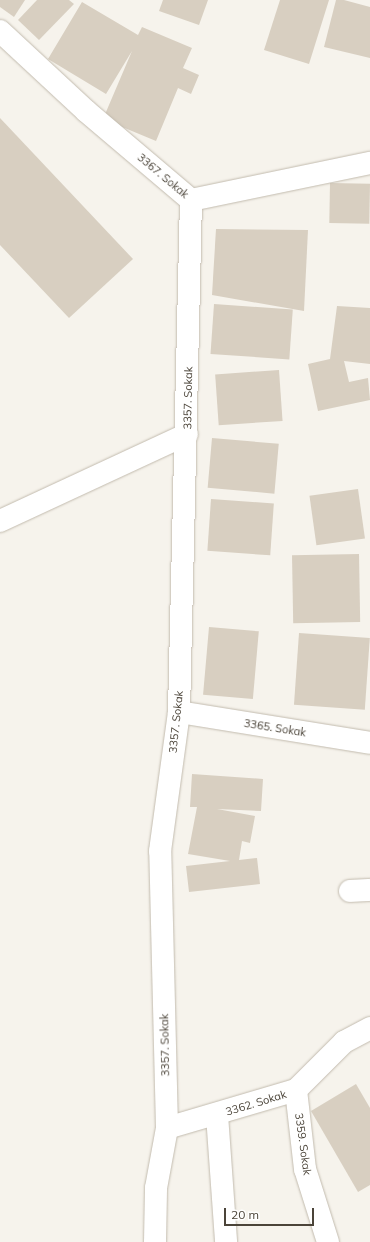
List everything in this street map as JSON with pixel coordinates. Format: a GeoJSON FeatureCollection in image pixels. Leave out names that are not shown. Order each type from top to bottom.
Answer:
{"type":"FeatureCollection","features":[{"type":"Feature","properties":{"kind":"street","name":"3367. Sokak"},"geometry":{"type":"LineString","coordinates":[[0,31],[86,111],[191,200],[370,163]]}},
{"type":"Feature","properties":{"kind":"street","name":"3357. Sokak"},"geometry":{"type":"LineString","coordinates":[[155,1242],[156,1188],[167,1128],[160,851],[179,712],[187,434],[191,200]]}},
{"type":"Feature","properties":{"kind":"street"},"geometry":{"type":"LineString","coordinates":[[0,521],[187,434]]}},
{"type":"Feature","properties":{"kind":"street","name":"3365. Sokak"},"geometry":{"type":"LineString","coordinates":[[179,712],[370,743]]}},
{"type":"Feature","properties":{"kind":"street","name":"3362. Sokak"},"geometry":{"type":"LineString","coordinates":[[167,1128],[217,1115],[296,1090],[344,1042],[370,1028]]}},
{"type":"Feature","properties":{"kind":"street","name":"3359. Sokak"},"geometry":{"type":"LineString","coordinates":[[296,1090],[305,1169],[328,1242]]}},
{"type":"Feature","properties":{"kind":"street"},"geometry":{"type":"LineString","coordinates":[[217,1115],[226,1242]]}},
{"type":"Feature","properties":{"kind":"building"},"geometry":{"type":"Polygon","coordinates":[[[0,0],[25,0],[14,17],[0,7],[0,0]]]}},
{"type":"Feature","properties":{"kind":"building"},"geometry":{"type":"Polygon","coordinates":[[[37,0],[69,0],[74,4],[39,40],[18,20],[37,0]]]}},
{"type":"Feature","properties":{"kind":"building"},"geometry":{"type":"Polygon","coordinates":[[[163,0],[208,0],[199,25],[159,11],[163,0]]]}},
{"type":"Feature","properties":{"kind":"building"},"geometry":{"type":"Polygon","coordinates":[[[280,0],[329,0],[309,64],[264,50],[280,0]]]}},
{"type":"Feature","properties":{"kind":"building"},"geometry":{"type":"Polygon","coordinates":[[[336,0],[344,0],[370,7],[370,58],[324,47],[336,0]]]}},
{"type":"Feature","properties":{"kind":"building"},"geometry":{"type":"Polygon","coordinates":[[[82,2],[138,35],[142,27],[192,48],[183,68],[199,75],[191,94],[178,88],[156,141],[103,119],[132,51],[106,94],[48,59],[82,2]]]}},
{"type":"Feature","properties":{"kind":"building"},"geometry":{"type":"Polygon","coordinates":[[[0,118],[133,259],[69,318],[0,245],[0,118]]]}},
{"type":"Feature","properties":{"kind":"building"},"geometry":{"type":"Polygon","coordinates":[[[330,183],[370,184],[369,224],[329,223],[330,183]]]}},
{"type":"Feature","properties":{"kind":"building"},"geometry":{"type":"Polygon","coordinates":[[[216,229],[308,230],[304,311],[212,295],[216,229]]]}},
{"type":"Feature","properties":{"kind":"building"},"geometry":{"type":"Polygon","coordinates":[[[214,304],[293,310],[289,359],[211,354],[214,304]]]}},
{"type":"Feature","properties":{"kind":"building"},"geometry":{"type":"Polygon","coordinates":[[[337,306],[370,308],[370,364],[344,361],[349,382],[368,378],[370,400],[318,411],[308,364],[330,359],[337,306]]]}},
{"type":"Feature","properties":{"kind":"building"},"geometry":{"type":"Polygon","coordinates":[[[279,370],[283,421],[219,425],[215,374],[279,370]]]}},
{"type":"Feature","properties":{"kind":"building"},"geometry":{"type":"Polygon","coordinates":[[[212,438],[279,444],[274,494],[208,488],[212,438]]]}},
{"type":"Feature","properties":{"kind":"building"},"geometry":{"type":"Polygon","coordinates":[[[358,489],[365,539],[316,545],[309,496],[358,489]]]}},
{"type":"Feature","properties":{"kind":"building"},"geometry":{"type":"Polygon","coordinates":[[[211,499],[274,503],[270,555],[207,551],[211,499]]]}},
{"type":"Feature","properties":{"kind":"building"},"geometry":{"type":"Polygon","coordinates":[[[359,554],[360,622],[293,623],[292,555],[359,554]]]}},
{"type":"Feature","properties":{"kind":"building"},"geometry":{"type":"Polygon","coordinates":[[[209,627],[259,631],[253,699],[203,695],[209,627]]]}},
{"type":"Feature","properties":{"kind":"building"},"geometry":{"type":"Polygon","coordinates":[[[299,633],[370,638],[365,710],[294,705],[299,633]]]}},
{"type":"Feature","properties":{"kind":"building"},"geometry":{"type":"Polygon","coordinates":[[[192,774],[263,779],[261,811],[217,809],[255,816],[250,843],[242,841],[239,860],[257,858],[260,884],[189,892],[186,866],[230,861],[188,854],[197,807],[190,807],[192,774]]]}},
{"type":"Feature","properties":{"kind":"building"},"geometry":{"type":"Polygon","coordinates":[[[356,1084],[370,1108],[370,1185],[358,1192],[311,1111],[356,1084]]]}}]}
